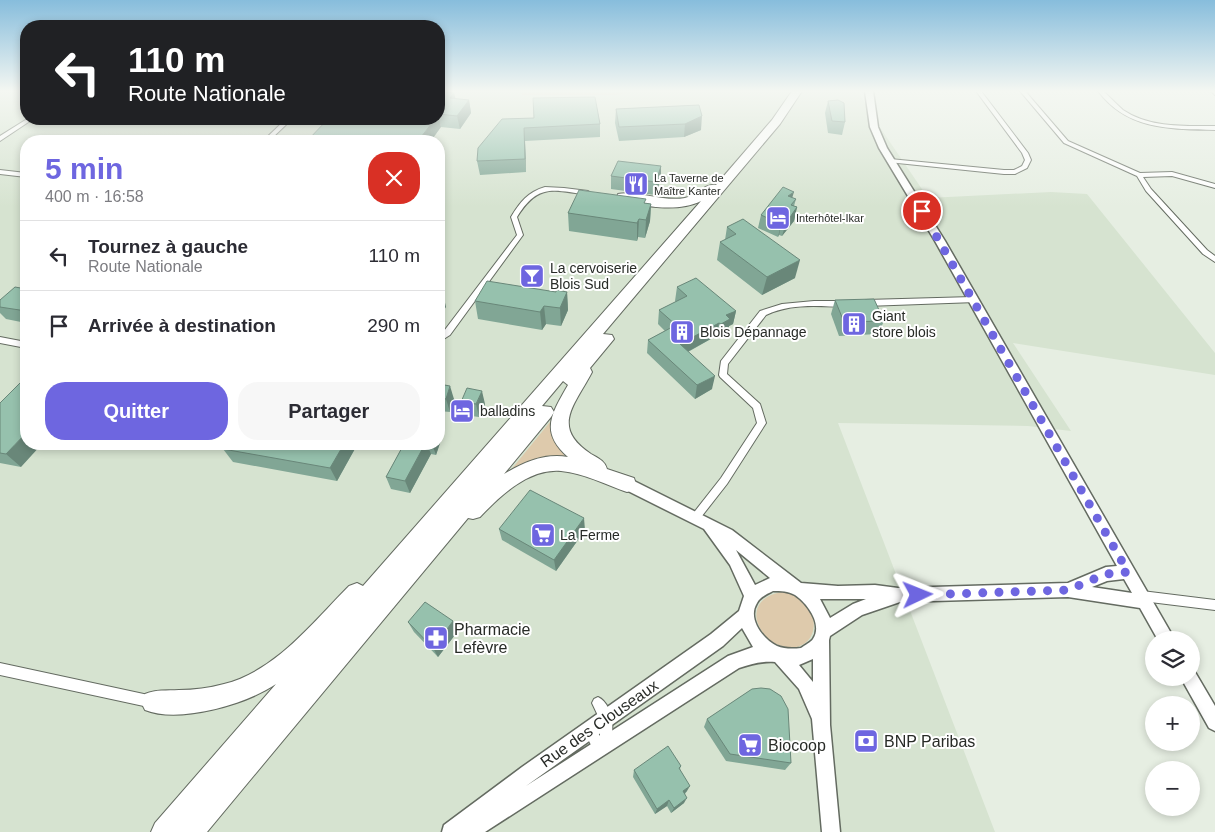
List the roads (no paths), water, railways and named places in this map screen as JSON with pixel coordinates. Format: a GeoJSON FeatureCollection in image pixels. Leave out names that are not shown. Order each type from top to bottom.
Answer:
{"type":"FeatureCollection","features":[{"type":"Feature","properties":{"kind":"highway"},"geometry":{"type":"LineString","coordinates":[[164,832],[439,516],[769,130]]}},
{"type":"Feature","properties":{"kind":"highway"},"geometry":{"type":"LineString","coordinates":[[190,832],[782,130]]}},
{"type":"Feature","properties":{"kind":"highway"},"geometry":{"type":"LineString","coordinates":[[601,194],[668,204],[684,203],[697,200],[722,178],[734,172]]}},
{"type":"Feature","properties":{"kind":"highway"},"geometry":{"type":"LineString","coordinates":[[592,356],[559,417],[561,439],[567,447],[582,458],[626,484]]}},
{"type":"Feature","properties":{"kind":"highway"},"geometry":{"type":"LineString","coordinates":[[342,652],[480,503],[521,473],[537,466],[552,463],[566,465],[626,484]]}},
{"type":"Feature","properties":{"kind":"highway"},"geometry":{"type":"LineString","coordinates":[[153,702],[188,703],[222,696],[247,688],[262,680],[296,654],[439,516]]}},
{"type":"Feature","properties":{"kind":"street"},"geometry":{"type":"LineString","coordinates":[[0,139],[14,130]]}},
{"type":"Feature","properties":{"kind":"street"},"geometry":{"type":"LineString","coordinates":[[875,130],[890,161],[940,241],[1162,631]]}},
{"type":"Feature","properties":{"kind":"street"},"geometry":{"type":"LineString","coordinates":[[890,161],[1015,172],[1025,167],[1028,160],[1008,130]]}},
{"type":"Feature","properties":{"kind":"street"},"geometry":{"type":"LineString","coordinates":[[1055,130],[1066,142],[1139,175],[1172,174],[1215,186]]}},
{"type":"Feature","properties":{"kind":"street"},"geometry":{"type":"LineString","coordinates":[[0,172],[20,174]]}},
{"type":"Feature","properties":{"kind":"street"},"geometry":{"type":"LineString","coordinates":[[1139,175],[1148,190],[1215,260]]}},
{"type":"Feature","properties":{"kind":"street"},"geometry":{"type":"LineString","coordinates":[[445,334],[520,235],[514,217],[521,203],[528,196],[547,189],[601,194]]}},
{"type":"Feature","properties":{"kind":"street"},"geometry":{"type":"LineString","coordinates":[[700,520],[762,423],[757,406],[723,375],[724,363],[763,313],[771,308],[792,305],[973,300]]}},
{"type":"Feature","properties":{"kind":"street"},"geometry":{"type":"LineString","coordinates":[[0,340],[20,344]]}},
{"type":"Feature","properties":{"kind":"street"},"geometry":{"type":"LineString","coordinates":[[626,484],[727,534],[814,601],[822,616],[821,725],[831,832]]}},
{"type":"Feature","properties":{"kind":"street"},"geometry":{"type":"LineString","coordinates":[[700,520],[734,556],[745,575],[752,596]]}},
{"type":"Feature","properties":{"kind":"street"},"geometry":{"type":"LineString","coordinates":[[1068,590],[1106,574],[1128,572]]}},
{"type":"Feature","properties":{"kind":"street"},"geometry":{"type":"LineString","coordinates":[[821,725],[805,683],[777,655],[764,648],[754,638],[748,626],[746,614],[752,596],[768,585],[838,593],[875,592],[898,595],[1068,590],[1120,599],[1143,598],[1215,606]]}},
{"type":"Feature","properties":{"kind":"street"},"geometry":{"type":"LineString","coordinates":[[777,655],[792,658],[804,656],[814,650],[822,636],[858,609],[880,603],[898,595]]}},
{"type":"Feature","properties":{"kind":"street","name":"Rue des Clouseaux"},"geometry":{"type":"LineString","coordinates":[[451,832],[528,773],[717,640],[746,614]]}},
{"type":"Feature","properties":{"kind":"street","name":"Rue des Clouseaux"},"geometry":{"type":"LineString","coordinates":[[468,832],[734,662],[749,656],[777,655]]}},
{"type":"Feature","properties":{"kind":"street"},"geometry":{"type":"LineString","coordinates":[[0,669],[153,702]]}},
{"type":"Feature","properties":{"kind":"street"},"geometry":{"type":"LineString","coordinates":[[1194,686],[1215,722]]}},
{"type":"Feature","properties":{"kind":"street"},"geometry":{"type":"LineString","coordinates":[[598,703],[607,719],[607,736],[599,749]]}},
{"type":"Feature","properties":{"kind":"street"},"geometry":{"type":"LineString","coordinates":[[590,730],[599,749]]}},
{"type":"Feature","properties":{"kind":"place","name":"La Taverne de Maître Kanter"},"geometry":{"type":"Point","coordinates":[636,184]}},
{"type":"Feature","properties":{"kind":"place","name":"Interhôtel-Ikar"},"geometry":{"type":"Point","coordinates":[778,218]}},
{"type":"Feature","properties":{"kind":"place","name":"La cervoiserie Blois Sud"},"geometry":{"type":"Point","coordinates":[532,276]}},
{"type":"Feature","properties":{"kind":"place","name":"Giant store blois"},"geometry":{"type":"Point","coordinates":[854,324]}},
{"type":"Feature","properties":{"kind":"place","name":"Blois Dépannage"},"geometry":{"type":"Point","coordinates":[682,332]}},
{"type":"Feature","properties":{"kind":"place","name":"balladins"},"geometry":{"type":"Point","coordinates":[462,411]}},
{"type":"Feature","properties":{"kind":"place","name":"La Ferme"},"geometry":{"type":"Point","coordinates":[543,535]}},
{"type":"Feature","properties":{"kind":"place","name":"Pharmacie Lefèvre"},"geometry":{"type":"Point","coordinates":[436,638]}},
{"type":"Feature","properties":{"kind":"place","name":"BNP Paribas"},"geometry":{"type":"Point","coordinates":[866,741]}},
{"type":"Feature","properties":{"kind":"place","name":"Biocoop"},"geometry":{"type":"Point","coordinates":[750,745]}}]}
